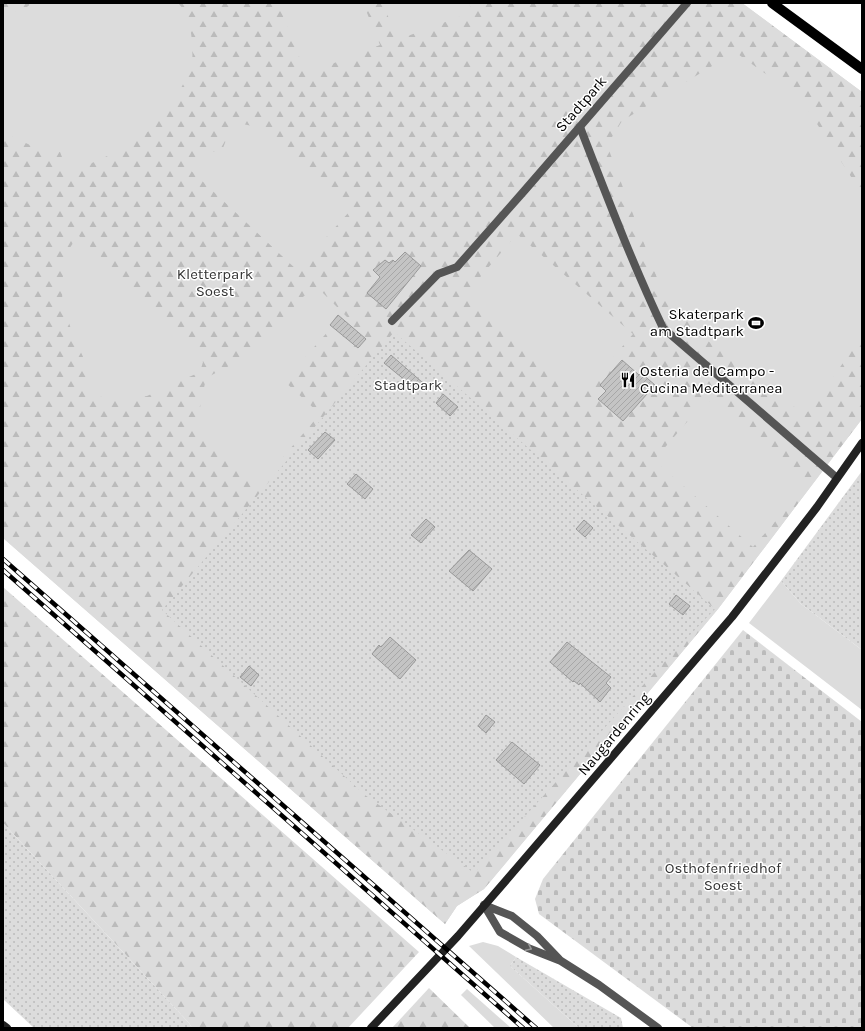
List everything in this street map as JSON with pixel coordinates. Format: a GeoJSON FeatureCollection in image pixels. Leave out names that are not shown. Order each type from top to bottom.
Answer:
{"type":"FeatureCollection","features":[{"type":"Feature","properties":{"kind":"main road"},"geometry":{"type":"LineString","coordinates":[[772,3],[862,69]]}},
{"type":"Feature","properties":{"kind":"main road","name":"Naugardenring"},"geometry":{"type":"LineString","coordinates":[[371,1028],[458,936],[732,617],[862,444]]}},
{"type":"Feature","properties":{"kind":"main road"},"geometry":{"type":"LineString","coordinates":[[3,1024],[7,1028]]}},
{"type":"Feature","properties":{"kind":"street","name":"Stadtpark"},"geometry":{"type":"LineString","coordinates":[[392,321],[438,274],[457,267],[687,3]]}},
{"type":"Feature","properties":{"kind":"street"},"geometry":{"type":"LineString","coordinates":[[580,127],[651,303],[663,328],[837,478]]}},
{"type":"Feature","properties":{"kind":"street"},"geometry":{"type":"LineString","coordinates":[[484,905],[500,932],[528,948],[561,961],[599,985],[658,1028]]}},
{"type":"Feature","properties":{"kind":"street"},"geometry":{"type":"LineString","coordinates":[[484,905],[512,916],[538,936],[561,961]]}},
{"type":"Feature","properties":{"kind":"green space","name":"Stadtpark"},"geometry":{"type":"Polygon","coordinates":[[[3,3],[742,3],[862,92],[862,419],[718,609],[484,889],[457,906],[445,924],[3,538],[3,3]]]}},
{"type":"Feature","properties":{"kind":"green space"},"geometry":{"type":"Polygon","coordinates":[[[3,3],[32,3],[23,10],[3,13],[3,3]]]}},
{"type":"Feature","properties":{"kind":"green space","name":"Stadtpark"},"geometry":{"type":"Polygon","coordinates":[[[178,3],[278,3],[306,74],[380,45],[363,3],[383,3],[397,40],[472,12],[469,3],[742,3],[862,92],[862,203],[855,183],[801,99],[735,52],[622,121],[607,145],[665,299],[708,341],[805,415],[843,363],[862,329],[862,419],[718,609],[484,889],[457,906],[445,924],[3,538],[3,142],[11,136],[30,145],[60,152],[68,172],[108,156],[145,134],[159,120],[174,100],[190,69],[192,60],[191,34],[189,22],[178,3]],[[233,122],[223,148],[184,164],[298,271],[349,212],[257,127],[233,122]],[[517,234],[464,296],[580,396],[633,334],[517,234]],[[78,235],[68,251],[63,275],[62,302],[73,335],[90,372],[83,392],[117,401],[147,396],[200,372],[203,362],[143,297],[78,235]],[[316,292],[304,296],[264,339],[231,365],[206,378],[195,432],[258,486],[320,414],[284,381],[331,328],[337,333],[349,319],[322,292],[316,292]],[[394,332],[663,663],[715,609],[394,332]],[[707,399],[654,460],[753,547],[806,486],[707,399]]]}},
{"type":"Feature","properties":{"kind":"green space"},"geometry":{"type":"Polygon","coordinates":[[[394,332],[715,609],[663,663],[474,873],[365,795],[162,610],[394,332]]]}},
{"type":"Feature","properties":{"kind":"green space"},"geometry":{"type":"Polygon","coordinates":[[[862,471],[862,650],[801,604],[781,581],[862,471]]]}},
{"type":"Feature","properties":{"kind":"green space"},"geometry":{"type":"Polygon","coordinates":[[[781,581],[801,604],[862,650],[862,710],[749,623],[781,581]]]}},
{"type":"Feature","properties":{"kind":"green space"},"geometry":{"type":"Polygon","coordinates":[[[3,587],[419,952],[348,1028],[192,1028],[3,823],[3,587]]]}},
{"type":"Feature","properties":{"kind":"green space","name":"Osthofenfriedhof Soest"},"geometry":{"type":"Polygon","coordinates":[[[743,630],[862,722],[862,1028],[693,1028],[539,914],[535,899],[543,879],[743,630]]]}},
{"type":"Feature","properties":{"kind":"green space"},"geometry":{"type":"Polygon","coordinates":[[[3,823],[192,1028],[34,1028],[3,999],[3,823]]]}},
{"type":"Feature","properties":{"kind":"green space"},"geometry":{"type":"Polygon","coordinates":[[[483,942],[498,946],[516,957],[510,966],[579,1028],[554,1028],[469,946],[483,942]]]}},
{"type":"Feature","properties":{"kind":"green space"},"geometry":{"type":"Polygon","coordinates":[[[516,957],[621,1018],[623,1028],[579,1028],[510,966],[516,957]]]}},
{"type":"Feature","properties":{"kind":"green space"},"geometry":{"type":"Polygon","coordinates":[[[429,988],[470,1028],[392,1028],[429,988]]]}},
{"type":"Feature","properties":{"kind":"green space"},"geometry":{"type":"Polygon","coordinates":[[[467,989],[511,1028],[495,1028],[461,995],[467,989]]]}},
{"type":"Feature","properties":{"kind":"building"},"geometry":{"type":"Polygon","coordinates":[[[405,252],[421,266],[386,309],[367,293],[380,277],[373,270],[385,260],[389,263],[393,260],[395,262],[405,252]]]}},
{"type":"Feature","properties":{"kind":"building"},"geometry":{"type":"Polygon","coordinates":[[[338,315],[366,339],[358,348],[330,325],[338,315]]]}},
{"type":"Feature","properties":{"kind":"building"},"geometry":{"type":"Polygon","coordinates":[[[391,355],[423,383],[417,390],[384,363],[391,355]]]}},
{"type":"Feature","properties":{"kind":"building"},"geometry":{"type":"Polygon","coordinates":[[[622,360],[639,375],[641,373],[655,385],[623,421],[598,399],[606,391],[600,385],[622,360]]]}},
{"type":"Feature","properties":{"kind":"building"},"geometry":{"type":"Polygon","coordinates":[[[443,394],[458,407],[450,416],[436,403],[443,394]]]}},
{"type":"Feature","properties":{"kind":"building"},"geometry":{"type":"Polygon","coordinates":[[[325,432],[335,440],[318,459],[308,450],[325,432]]]}},
{"type":"Feature","properties":{"kind":"building"},"geometry":{"type":"Polygon","coordinates":[[[356,474],[373,489],[365,499],[347,484],[356,474]]]}},
{"type":"Feature","properties":{"kind":"building"},"geometry":{"type":"Polygon","coordinates":[[[426,519],[435,527],[421,543],[411,535],[426,519]]]}},
{"type":"Feature","properties":{"kind":"building"},"geometry":{"type":"Polygon","coordinates":[[[584,520],[593,528],[585,537],[576,529],[584,520]]]}},
{"type":"Feature","properties":{"kind":"building"},"geometry":{"type":"Polygon","coordinates":[[[469,550],[492,569],[473,591],[449,571],[469,550]]]}},
{"type":"Feature","properties":{"kind":"building"},"geometry":{"type":"Polygon","coordinates":[[[676,595],[690,606],[683,615],[669,604],[676,595]]]}},
{"type":"Feature","properties":{"kind":"building"},"geometry":{"type":"Polygon","coordinates":[[[390,637],[416,660],[400,679],[372,654],[379,645],[381,647],[390,637]]]}},
{"type":"Feature","properties":{"kind":"building"},"geometry":{"type":"Polygon","coordinates":[[[567,642],[611,677],[606,683],[611,688],[600,702],[580,683],[579,685],[574,681],[573,682],[550,662],[567,642]]]}},
{"type":"Feature","properties":{"kind":"building"},"geometry":{"type":"Polygon","coordinates":[[[249,666],[259,675],[251,686],[240,677],[249,666]]]}},
{"type":"Feature","properties":{"kind":"building"},"geometry":{"type":"Polygon","coordinates":[[[486,715],[495,722],[486,733],[478,726],[486,715]]]}},
{"type":"Feature","properties":{"kind":"building"},"geometry":{"type":"Polygon","coordinates":[[[512,742],[540,765],[524,784],[496,760],[512,742]]]}},
{"type":"Feature","properties":{"kind":"railway"},"geometry":{"type":"LineString","coordinates":[[3,559],[536,1028]]}},
{"type":"Feature","properties":{"kind":"railway"},"geometry":{"type":"LineString","coordinates":[[3,570],[523,1028]]}},
{"type":"Feature","properties":{"kind":"place","name":"Skaterpark am Stadtpark"},"geometry":{"type":"Point","coordinates":[756,323]}},
{"type":"Feature","properties":{"kind":"place","name":"Osteria del Campo - Cucina Mediterranea"},"geometry":{"type":"Point","coordinates":[628,380]}},
{"type":"Feature","properties":{"kind":"park label","name":"Kletterpark Soest"},"geometry":{"type":"Point","coordinates":[215,282]}}]}
